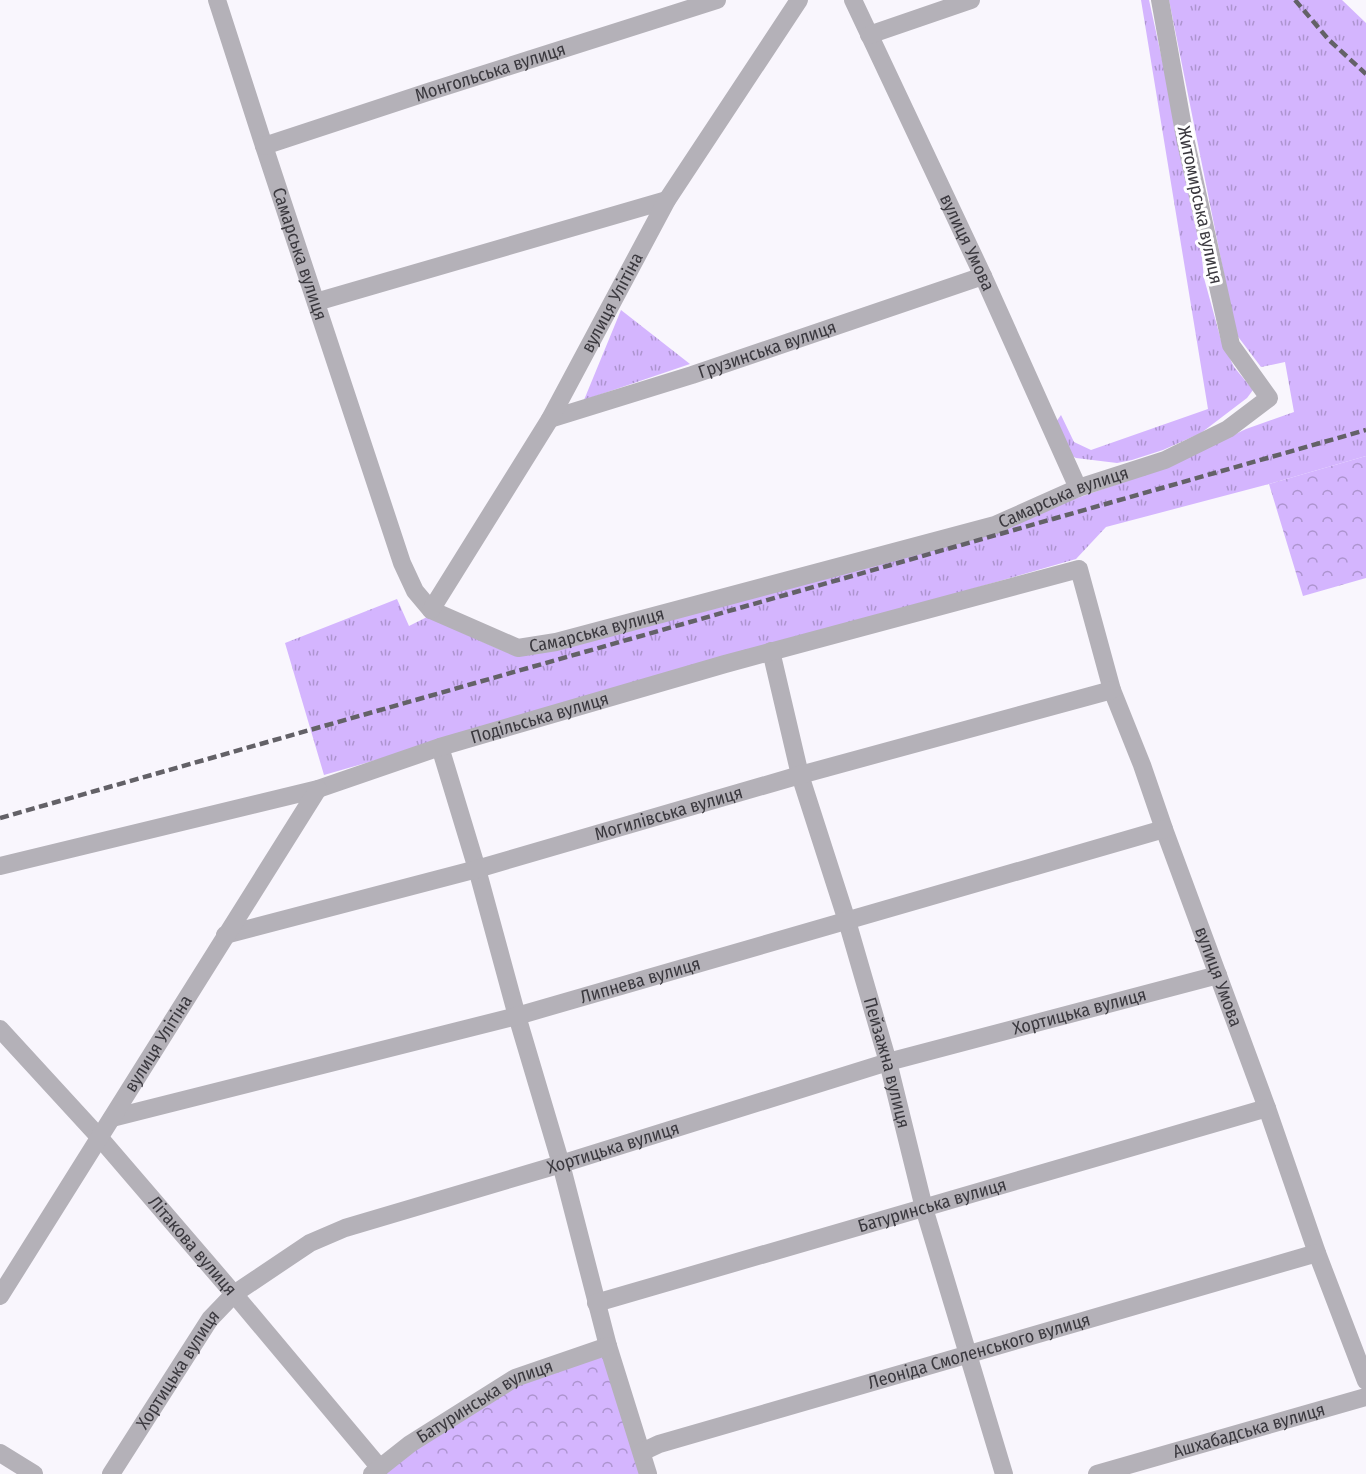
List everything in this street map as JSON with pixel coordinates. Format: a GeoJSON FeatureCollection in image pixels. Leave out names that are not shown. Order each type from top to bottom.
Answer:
{"type":"FeatureCollection","features":[{"type":"Feature","properties":{"kind":"street","name":"Самарська вулиця"},"geometry":{"type":"LineString","coordinates":[[218,0],[264,147],[402,563],[415,591],[431,610],[518,648],[556,642],[995,525],[1078,488],[1165,460],[1228,429],[1269,398]]}},
{"type":"Feature","properties":{"kind":"street","name":"Монгольська вулиця"},"geometry":{"type":"LineString","coordinates":[[264,147],[717,0]]}},
{"type":"Feature","properties":{"kind":"street","name":"вулиця Улітіна"},"geometry":{"type":"LineString","coordinates":[[431,610],[550,419],[667,200],[799,0]]}},
{"type":"Feature","properties":{"kind":"street","name":"вулиця Умова"},"geometry":{"type":"LineString","coordinates":[[853,0],[983,276],[1078,488]]}},
{"type":"Feature","properties":{"kind":"street"},"geometry":{"type":"LineString","coordinates":[[869,35],[971,0]]}},
{"type":"Feature","properties":{"kind":"street","name":"Житомирська вулиця"},"geometry":{"type":"LineString","coordinates":[[1160,0],[1185,138],[1231,345],[1269,398]]}},
{"type":"Feature","properties":{"kind":"street"},"geometry":{"type":"LineString","coordinates":[[315,302],[667,200]]}},
{"type":"Feature","properties":{"kind":"street","name":"Грузинська вулиця"},"geometry":{"type":"LineString","coordinates":[[550,419],[692,375],[983,276]]}},
{"type":"Feature","properties":{"kind":"street","name":"вулиця Умова"},"geometry":{"type":"LineString","coordinates":[[1079,569],[1112,690],[1142,765],[1267,1108],[1317,1253],[1366,1381]]}},
{"type":"Feature","properties":{"kind":"street","name":"Подільська вулиця"},"geometry":{"type":"LineString","coordinates":[[0,866],[318,789],[440,747],[771,651],[1079,569]]}},
{"type":"Feature","properties":{"kind":"street","name":"Пейзажна вулиця"},"geometry":{"type":"LineString","coordinates":[[771,651],[800,775],[847,921],[888,1062],[924,1208],[1004,1474]]}},
{"type":"Feature","properties":{"kind":"street","name":"Могилівська вулиця"},"geometry":{"type":"LineString","coordinates":[[225,935],[477,869],[800,775],[1112,690]]}},
{"type":"Feature","properties":{"kind":"street"},"geometry":{"type":"LineString","coordinates":[[440,747],[561,1164],[608,1346],[648,1474]]}},
{"type":"Feature","properties":{"kind":"street","name":"вулиця Улітіна"},"geometry":{"type":"LineString","coordinates":[[0,1296],[318,789]]}},
{"type":"Feature","properties":{"kind":"street","name":"Липнева вулиця"},"geometry":{"type":"LineString","coordinates":[[112,1118],[517,1016],[1164,829]]}},
{"type":"Feature","properties":{"kind":"street","name":"Хортицька вулиця"},"geometry":{"type":"LineString","coordinates":[[111,1474],[210,1319],[234,1294],[310,1243],[345,1228],[561,1164],[888,1062],[1218,975]]}},
{"type":"Feature","properties":{"kind":"street","name":"Літакова вулиця"},"geometry":{"type":"LineString","coordinates":[[0,1029],[100,1138],[234,1294],[376,1471]]}},
{"type":"Feature","properties":{"kind":"street","name":"Батуринська вулиця"},"geometry":{"type":"LineString","coordinates":[[596,1303],[1267,1108]]}},
{"type":"Feature","properties":{"kind":"street","name":"Леоніда Смоленського вулиця"},"geometry":{"type":"LineString","coordinates":[[642,1452],[659,1444],[1317,1253]]}},
{"type":"Feature","properties":{"kind":"street","name":"Батуринська вулиця"},"geometry":{"type":"LineString","coordinates":[[376,1471],[410,1444],[515,1378],[608,1346]]}},
{"type":"Feature","properties":{"kind":"street","name":"Ашхабадська вулиця"},"geometry":{"type":"LineString","coordinates":[[1096,1474],[1366,1397]]}},
{"type":"Feature","properties":{"kind":"street"},"geometry":{"type":"LineString","coordinates":[[0,1453],[34,1474]]}},
{"type":"Feature","properties":{"kind":"green space"},"geometry":{"type":"Polygon","coordinates":[[[1141,0],[1149,0],[1199,228],[1204,278],[1221,340],[1234,367],[1253,390],[1247,398],[1201,433],[1163,450],[1117,463],[1076,458],[1065,452],[1056,422],[1061,415],[1074,442],[1091,450],[1208,409],[1141,0]]]}},
{"type":"Feature","properties":{"kind":"green space"},"geometry":{"type":"Polygon","coordinates":[[[1169,0],[1342,0],[1366,23],[1366,456],[1106,527],[1076,559],[324,775],[285,643],[397,599],[409,626],[427,617],[499,649],[1060,504],[1167,467],[1246,429],[1294,412],[1285,362],[1261,367],[1236,334],[1169,0]]]}},
{"type":"Feature","properties":{"kind":"green space"},"geometry":{"type":"Polygon","coordinates":[[[621,310],[690,364],[584,400],[621,310]]]}},
{"type":"Feature","properties":{"kind":"green space"},"geometry":{"type":"Polygon","coordinates":[[[1366,456],[1366,578],[1303,596],[1269,484],[1366,456]]]}},
{"type":"Feature","properties":{"kind":"green space"},"geometry":{"type":"Polygon","coordinates":[[[605,1352],[640,1474],[378,1474],[516,1381],[605,1352]]]}},
{"type":"Feature","properties":{"kind":"railway"},"geometry":{"type":"LineString","coordinates":[[1295,0],[1329,40],[1366,74]]}},
{"type":"Feature","properties":{"kind":"railway"},"geometry":{"type":"LineString","coordinates":[[0,818],[1366,430]]}}]}
